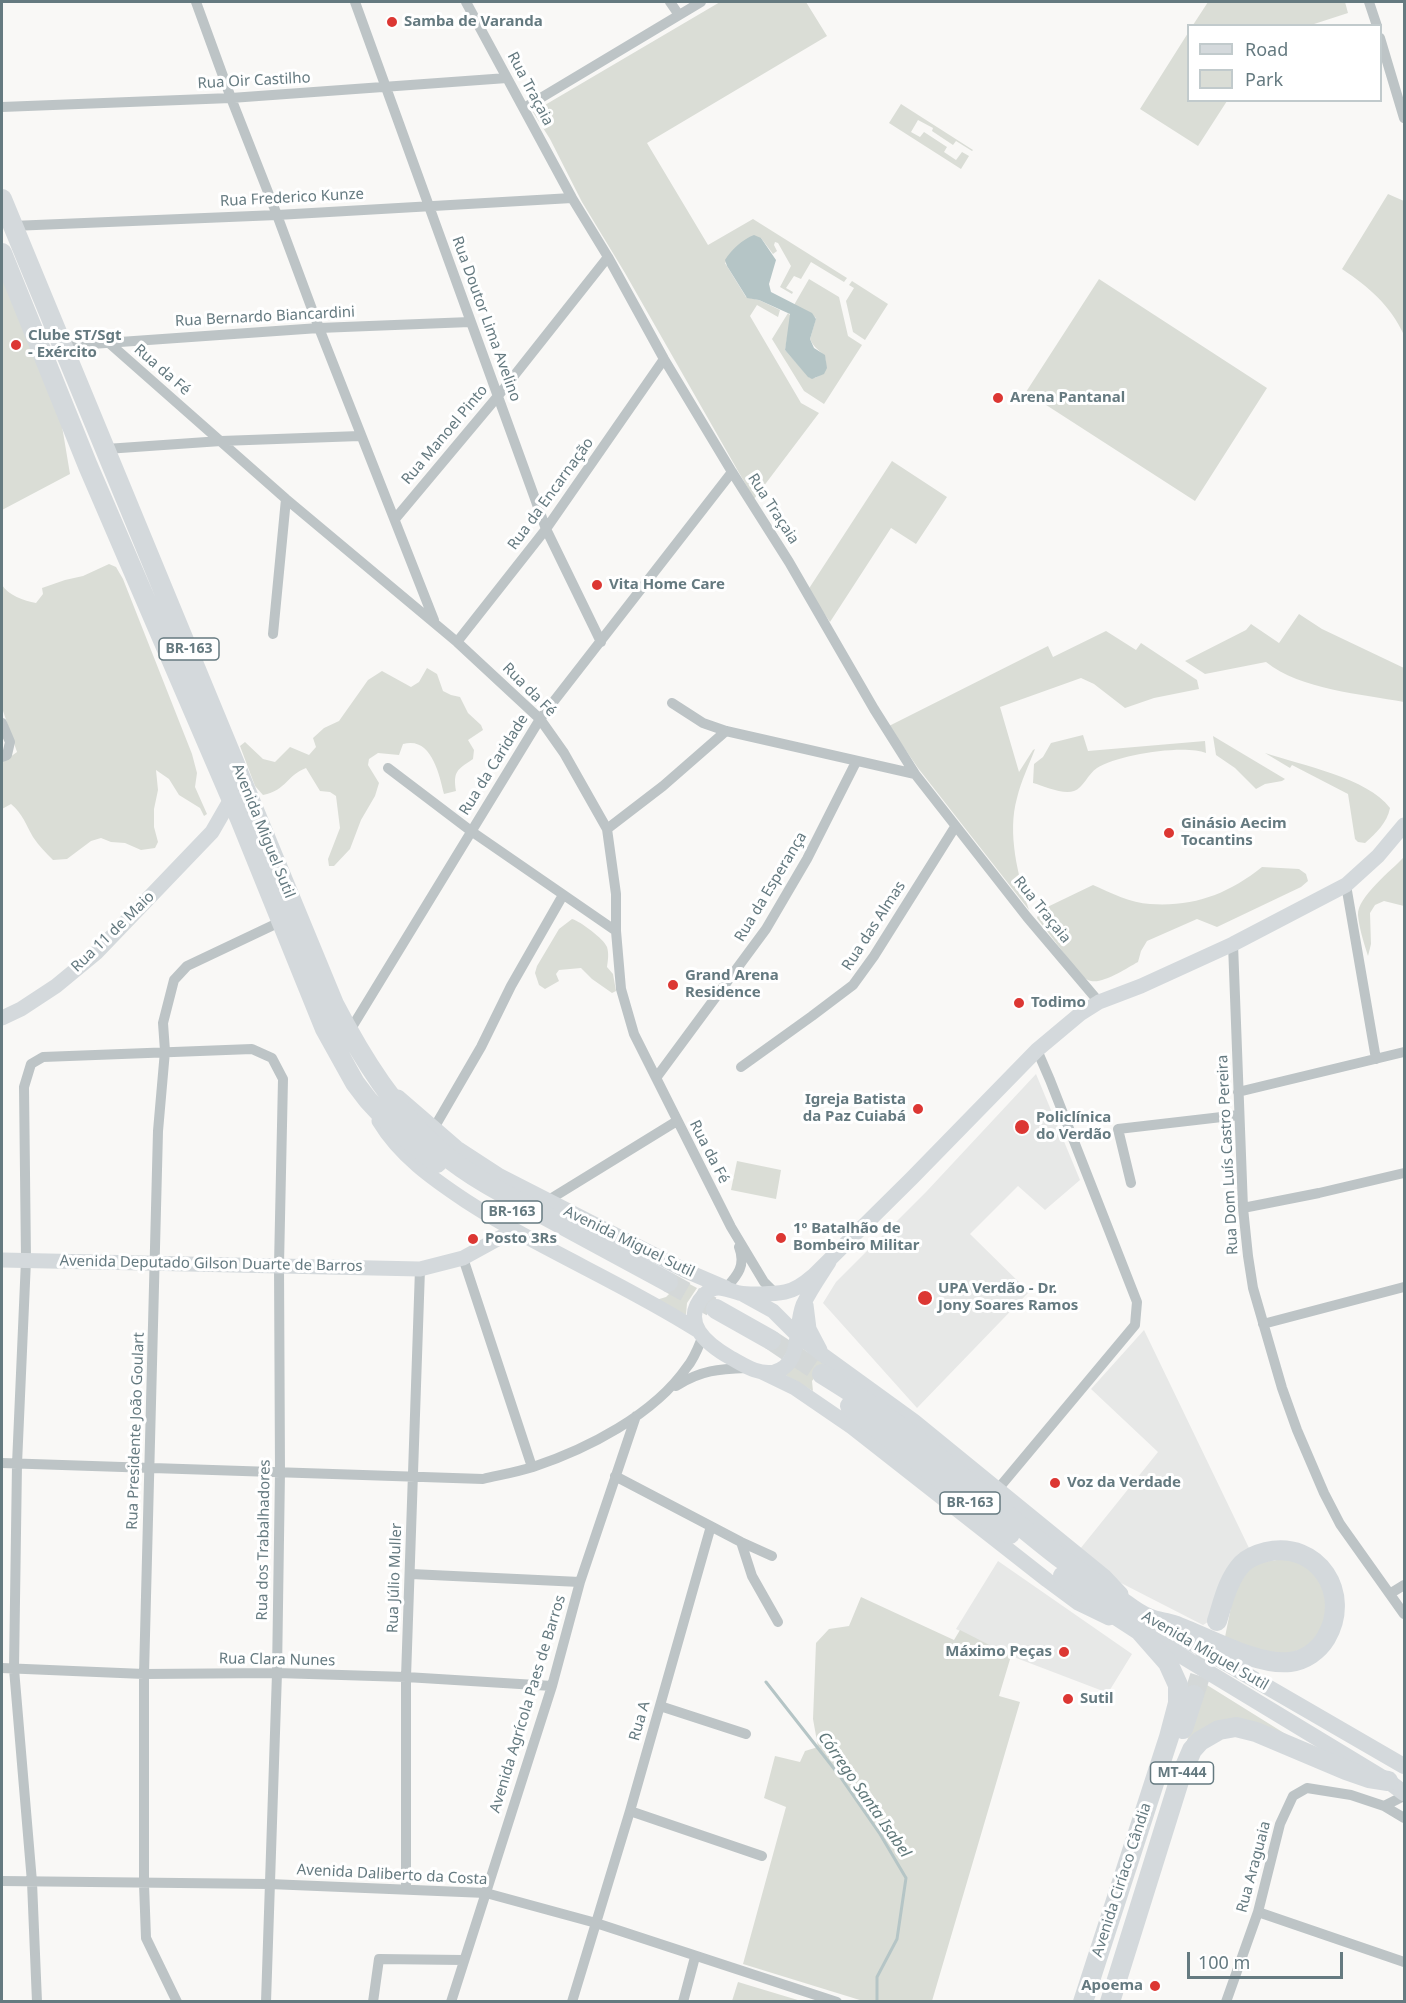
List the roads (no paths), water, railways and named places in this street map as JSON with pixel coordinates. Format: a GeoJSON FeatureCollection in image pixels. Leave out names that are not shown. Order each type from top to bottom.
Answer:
{"type":"FeatureCollection","features":[{"type":"Feature","properties":{"kind":"highway","name":"Avenida Miguel Sutil"},"geometry":{"type":"LineString","coordinates":[[2,199],[334,1004],[388,1093]]}},
{"type":"Feature","properties":{"kind":"highway","name":"Avenida Miguel Sutil"},"geometry":{"type":"LineString","coordinates":[[2,253],[88,466],[240,819],[325,1029],[355,1083],[376,1110]]}},
{"type":"Feature","properties":{"kind":"highway","name":"BR-163"},"geometry":{"type":"LineString","coordinates":[[376,1110],[422,1152],[475,1190],[665,1287],[479,1180],[448,1157],[423,1134],[388,1093]]}},
{"type":"Feature","properties":{"kind":"highway"},"geometry":{"type":"LineString","coordinates":[[707,1324],[768,1345]]}},
{"type":"Feature","properties":{"kind":"highway","name":"BR-163"},"geometry":{"type":"LineString","coordinates":[[821,1371],[884,1414],[1136,1620]]}},
{"type":"Feature","properties":{"kind":"highway"},"geometry":{"type":"LineString","coordinates":[[1136,1620],[1172,1624],[1263,1659],[1290,1662],[1316,1651],[1324,1641],[1332,1626],[1335,1611],[1333,1587],[1318,1564],[1297,1552],[1284,1550],[1259,1554],[1244,1562],[1236,1570],[1217,1621]]}},
{"type":"Feature","properties":{"kind":"highway","name":"Avenida Ciríaco Cândia"},"geometry":{"type":"LineString","coordinates":[[1083,2001],[1178,1703],[1178,1684],[1174,1674],[1136,1620]]}},
{"type":"Feature","properties":{"kind":"highway"},"geometry":{"type":"LineString","coordinates":[[1101,2001],[1136,1872],[1194,1695]]}},
{"type":"Feature","properties":{"kind":"highway","name":"MT-444"},"geometry":{"type":"LineString","coordinates":[[1110,2001],[1180,1778],[1192,1750],[1200,1741],[1219,1730],[1243,1727],[1346,1770],[1369,1778],[1388,1781]]}},
{"type":"Feature","properties":{"kind":"main road","name":"Avenida Miguel Sutil"},"geometry":{"type":"LineString","coordinates":[[1136,1620],[1404,1766]]}},
{"type":"Feature","properties":{"kind":"main road","name":"Avenida Miguel Sutil"},"geometry":{"type":"LineString","coordinates":[[1136,1620],[1388,1781],[1404,1795]]}},
{"type":"Feature","properties":{"kind":"street"},"geometry":{"type":"LineString","coordinates":[[196,2],[360,436],[435,622]]}},
{"type":"Feature","properties":{"kind":"street","name":"Rua Doutor Lima Avelino"},"geometry":{"type":"LineString","coordinates":[[355,2],[546,529],[601,642]]}},
{"type":"Feature","properties":{"kind":"street","name":"Rua Traçaia"},"geometry":{"type":"LineString","coordinates":[[466,2],[572,198],[608,257],[664,359],[789,562],[874,709],[915,774],[1027,917],[1099,1002]]}},
{"type":"Feature","properties":{"kind":"street"},"geometry":{"type":"LineString","coordinates":[[670,2],[679,15]]}},
{"type":"Feature","properties":{"kind":"street"},"geometry":{"type":"LineString","coordinates":[[524,108],[701,2]]}},
{"type":"Feature","properties":{"kind":"street"},"geometry":{"type":"LineString","coordinates":[[1369,2],[1376,24]]}},
{"type":"Feature","properties":{"kind":"street"},"geometry":{"type":"LineString","coordinates":[[1382,42],[1399,80],[1404,118]]}},
{"type":"Feature","properties":{"kind":"street","name":"Rua Oir Castilho"},"geometry":{"type":"LineString","coordinates":[[2,107],[231,98],[507,78]]}},
{"type":"Feature","properties":{"kind":"street","name":"Rua Frederico Kunze"},"geometry":{"type":"LineString","coordinates":[[12,226],[277,215],[572,198]]}},
{"type":"Feature","properties":{"kind":"street","name":"Rua Manoel Pinto"},"geometry":{"type":"LineString","coordinates":[[395,519],[498,396],[608,257]]}},
{"type":"Feature","properties":{"kind":"street","name":"Rua Bernardo Biancardini"},"geometry":{"type":"LineString","coordinates":[[63,346],[319,328],[470,322]]}},
{"type":"Feature","properties":{"kind":"street","name":"Rua da Fé"},"geometry":{"type":"LineString","coordinates":[[108,342],[286,499],[458,642],[540,719],[564,753],[607,829],[616,894],[616,931],[621,989],[634,1034],[732,1227],[764,1282],[775,1293]]}},
{"type":"Feature","properties":{"kind":"street","name":"Rua da Encarnação"},"geometry":{"type":"LineString","coordinates":[[458,642],[546,529],[664,359]]}},
{"type":"Feature","properties":{"kind":"street"},"geometry":{"type":"LineString","coordinates":[[106,449],[221,441],[360,436]]}},
{"type":"Feature","properties":{"kind":"street","name":"Rua da Caridade"},"geometry":{"type":"LineString","coordinates":[[349,1032],[540,719],[732,472]]}},
{"type":"Feature","properties":{"kind":"street"},"geometry":{"type":"LineString","coordinates":[[273,634],[286,499]]}},
{"type":"Feature","properties":{"kind":"street"},"geometry":{"type":"LineString","coordinates":[[672,703],[703,723],[726,731],[915,774]]}},
{"type":"Feature","properties":{"kind":"street"},"geometry":{"type":"LineString","coordinates":[[2,723],[10,742],[7,755],[2,757]]}},
{"type":"Feature","properties":{"kind":"street"},"geometry":{"type":"LineString","coordinates":[[607,829],[663,786],[726,731]]}},
{"type":"Feature","properties":{"kind":"street","name":"Rua da Esperança"},"geometry":{"type":"LineString","coordinates":[[656,1078],[766,929],[807,859],[856,762]]}},
{"type":"Feature","properties":{"kind":"street"},"geometry":{"type":"LineString","coordinates":[[388,768],[471,831],[616,931]]}},
{"type":"Feature","properties":{"kind":"street","name":"Rua 11 de Maio"},"geometry":{"type":"LineString","coordinates":[[2,1018],[21,1009],[56,986],[96,952],[212,832],[231,799]]}},
{"type":"Feature","properties":{"kind":"street","name":"Rua 11 de Maio"},"geometry":{"type":"LineString","coordinates":[[212,832],[240,819]]}},
{"type":"Feature","properties":{"kind":"street"},"geometry":{"type":"LineString","coordinates":[[2,1463],[483,1479],[532,1467],[592,1443],[636,1416],[687,1368],[707,1324],[695,1317],[702,1298],[710,1290],[775,1293],[787,1292],[799,1287],[829,1262],[1037,1050],[1062,1028],[1099,1002],[1141,986],[1233,944],[1346,885],[1378,855],[1404,825]]}},
{"type":"Feature","properties":{"kind":"street","name":"Rua das Almas"},"geometry":{"type":"LineString","coordinates":[[741,1067],[853,985],[874,956],[955,827]]}},
{"type":"Feature","properties":{"kind":"street"},"geometry":{"type":"LineString","coordinates":[[1346,885],[1376,1059]]}},
{"type":"Feature","properties":{"kind":"street"},"geometry":{"type":"LineString","coordinates":[[434,1128],[481,1047],[511,986],[563,895]]}},
{"type":"Feature","properties":{"kind":"street","name":"Rua Presidente João Goulart"},"geometry":{"type":"LineString","coordinates":[[177,2001],[146,1938],[144,1884],[144,1674],[158,1131],[165,1051],[163,1023],[174,980],[187,966],[282,921]]}},
{"type":"Feature","properties":{"kind":"street","name":"Rua Dom Luís Castro Pereira"},"geometry":{"type":"LineString","coordinates":[[1233,944],[1243,1208],[1253,1288],[1297,1430],[1324,1493],[1341,1524],[1404,1614]]}},
{"type":"Feature","properties":{"kind":"street","name":"Rua dos Trabalhadores"},"geometry":{"type":"LineString","coordinates":[[165,1051],[252,1049],[272,1058],[284,1079],[279,1265],[280,1472],[277,1673],[266,2001]]}},
{"type":"Feature","properties":{"kind":"street"},"geometry":{"type":"LineString","coordinates":[[998,1489],[1135,1325],[1137,1302],[1037,1050]]}},
{"type":"Feature","properties":{"kind":"street"},"geometry":{"type":"LineString","coordinates":[[37,2001],[32,1882],[14,1669],[17,1464],[26,1260],[24,1087],[31,1064],[43,1058],[165,1051]]}},
{"type":"Feature","properties":{"kind":"street"},"geometry":{"type":"LineString","coordinates":[[1238,1092],[1404,1052]]}},
{"type":"Feature","properties":{"kind":"street","name":"Avenida Miguel Sutil"},"geometry":{"type":"LineString","coordinates":[[388,1093],[405,1101],[434,1128],[476,1161],[500,1176],[684,1270],[733,1290],[773,1311],[796,1334],[821,1371],[914,1421],[1104,1576],[1121,1593],[1136,1620]]}},
{"type":"Feature","properties":{"kind":"street","name":"Avenida Miguel Sutil"},"geometry":{"type":"LineString","coordinates":[[376,1110],[383,1128],[411,1160],[435,1181],[514,1230],[661,1307],[707,1324],[719,1351],[795,1388],[852,1427],[1078,1603],[1096,1613],[1136,1620]]}},
{"type":"Feature","properties":{"kind":"street"},"geometry":{"type":"LineString","coordinates":[[1131,1183],[1118,1129],[1239,1115]]}},
{"type":"Feature","properties":{"kind":"street"},"geometry":{"type":"LineString","coordinates":[[547,1201],[677,1121]]}},
{"type":"Feature","properties":{"kind":"street"},"geometry":{"type":"LineString","coordinates":[[1243,1208],[1404,1173]]}},
{"type":"Feature","properties":{"kind":"street"},"geometry":{"type":"LineString","coordinates":[[495,1240],[498,1221]]}},
{"type":"Feature","properties":{"kind":"street","name":"Rua da Fé"},"geometry":{"type":"LineString","coordinates":[[732,1227],[742,1257],[742,1264],[733,1290]]}},
{"type":"Feature","properties":{"kind":"street","name":"Avenida Deputado Gilson Duarte de Barros"},"geometry":{"type":"LineString","coordinates":[[2,1260],[420,1269],[463,1257],[514,1230]]}},
{"type":"Feature","properties":{"kind":"street"},"geometry":{"type":"LineString","coordinates":[[463,1257],[532,1467]]}},
{"type":"Feature","properties":{"kind":"street"},"geometry":{"type":"LineString","coordinates":[[658,1397],[692,1376],[716,1369],[777,1371],[789,1363],[795,1351],[799,1317],[806,1299],[829,1262]]}},
{"type":"Feature","properties":{"kind":"street","name":"Rua Júlio Muller"},"geometry":{"type":"LineString","coordinates":[[406,1889],[406,1677],[420,1269]]}},
{"type":"Feature","properties":{"kind":"street"},"geometry":{"type":"LineString","coordinates":[[1263,1324],[1404,1287]]}},
{"type":"Feature","properties":{"kind":"street"},"geometry":{"type":"LineString","coordinates":[[806,1299],[810,1329],[821,1371]]}},
{"type":"Feature","properties":{"kind":"street","name":"Avenida Agrícola Paes de Barros"},"geometry":{"type":"LineString","coordinates":[[451,2001],[552,1686],[580,1582],[636,1416]]}},
{"type":"Feature","properties":{"kind":"street"},"geometry":{"type":"LineString","coordinates":[[615,1476],[772,1556]]}},
{"type":"Feature","properties":{"kind":"street","name":"Rua A"},"geometry":{"type":"LineString","coordinates":[[572,2001],[630,1811],[711,1526]]}},
{"type":"Feature","properties":{"kind":"street"},"geometry":{"type":"LineString","coordinates":[[741,1542],[752,1576],[778,1622]]}},
{"type":"Feature","properties":{"kind":"street"},"geometry":{"type":"LineString","coordinates":[[411,1574],[580,1582]]}},
{"type":"Feature","properties":{"kind":"street"},"geometry":{"type":"LineString","coordinates":[[1391,1593],[1404,1585]]}},
{"type":"Feature","properties":{"kind":"street","name":"Rua Clara Nunes"},"geometry":{"type":"LineString","coordinates":[[2,1668],[144,1674],[277,1673],[406,1677],[552,1686]]}},
{"type":"Feature","properties":{"kind":"street"},"geometry":{"type":"LineString","coordinates":[[660,1706],[747,1734]]}},
{"type":"Feature","properties":{"kind":"street","name":"Rua Araguaia"},"geometry":{"type":"LineString","coordinates":[[1226,2001],[1258,1912],[1280,1824],[1293,1797],[1307,1788],[1351,1795],[1384,1806],[1404,1818]]}},
{"type":"Feature","properties":{"kind":"street"},"geometry":{"type":"LineString","coordinates":[[1384,1806],[1404,1795]]}},
{"type":"Feature","properties":{"kind":"street"},"geometry":{"type":"LineString","coordinates":[[630,1811],[762,1856]]}},
{"type":"Feature","properties":{"kind":"street","name":"Avenida Daliberto da Costa"},"geometry":{"type":"LineString","coordinates":[[2,1881],[269,1884],[486,1893],[596,1923],[695,1957],[837,2001]]}},
{"type":"Feature","properties":{"kind":"street"},"geometry":{"type":"LineString","coordinates":[[1258,1912],[1404,1962]]}},
{"type":"Feature","properties":{"kind":"street"},"geometry":{"type":"LineString","coordinates":[[683,2001],[695,1957]]}},
{"type":"Feature","properties":{"kind":"street"},"geometry":{"type":"LineString","coordinates":[[373,2001],[379,1959],[463,1960]]}},
{"type":"Feature","properties":{"kind":"waterway","name":"Córrego Santa Isabel"},"geometry":{"type":"LineString","coordinates":[[766,1682],[839,1775],[880,1834],[906,1878],[897,1939],[877,1977],[877,2002]]}},
{"type":"Feature","properties":{"kind":"tunnel"},"geometry":{"type":"LineString","coordinates":[[668,1282],[716,1309]]}},
{"type":"Feature","properties":{"kind":"tunnel"},"geometry":{"type":"LineString","coordinates":[[771,1340],[822,1374]]}},
{"type":"Feature","properties":{"kind":"tunnel"},"geometry":{"type":"LineString","coordinates":[[1194,1695],[1213,1635]]}},
{"type":"Feature","properties":{"kind":"place","name":"Samba de Varanda"},"geometry":{"type":"Point","coordinates":[392,22]}},
{"type":"Feature","properties":{"kind":"place","name":"Clube ST/Sgt - Exército"},"geometry":{"type":"Point","coordinates":[16,345]}},
{"type":"Feature","properties":{"kind":"place","name":"Arena Pantanal"},"geometry":{"type":"Point","coordinates":[998,398]}},
{"type":"Feature","properties":{"kind":"place","name":"Vita Home Care"},"geometry":{"type":"Point","coordinates":[597,585]}},
{"type":"Feature","properties":{"kind":"place","name":"Ginásio Aecim Tocantins"},"geometry":{"type":"Point","coordinates":[1169,833]}},
{"type":"Feature","properties":{"kind":"place","name":"Grand Arena Residence"},"geometry":{"type":"Point","coordinates":[673,985]}},
{"type":"Feature","properties":{"kind":"place","name":"Todimo"},"geometry":{"type":"Point","coordinates":[1019,1003]}},
{"type":"Feature","properties":{"kind":"place","name":"Igreja Batista da Paz Cuiabá"},"geometry":{"type":"Point","coordinates":[918,1109]}},
{"type":"Feature","properties":{"kind":"place","name":"Policlínica do Verdão"},"geometry":{"type":"Point","coordinates":[1022,1127]}},
{"type":"Feature","properties":{"kind":"place","name":"1º Batalhão de Bombeiro Militar"},"geometry":{"type":"Point","coordinates":[781,1238]}},
{"type":"Feature","properties":{"kind":"place","name":"Posto 3Rs"},"geometry":{"type":"Point","coordinates":[473,1239]}},
{"type":"Feature","properties":{"kind":"place","name":"UPA Verdão - Dr. Jony Soares Ramos"},"geometry":{"type":"Point","coordinates":[925,1298]}},
{"type":"Feature","properties":{"kind":"place","name":"Voz da Verdade"},"geometry":{"type":"Point","coordinates":[1055,1483]}},
{"type":"Feature","properties":{"kind":"place","name":"Máximo Peças"},"geometry":{"type":"Point","coordinates":[1064,1652]}},
{"type":"Feature","properties":{"kind":"place","name":"Sutil"},"geometry":{"type":"Point","coordinates":[1068,1699]}},
{"type":"Feature","properties":{"kind":"place","name":"Apoema"},"geometry":{"type":"Point","coordinates":[1155,1986]}}]}
